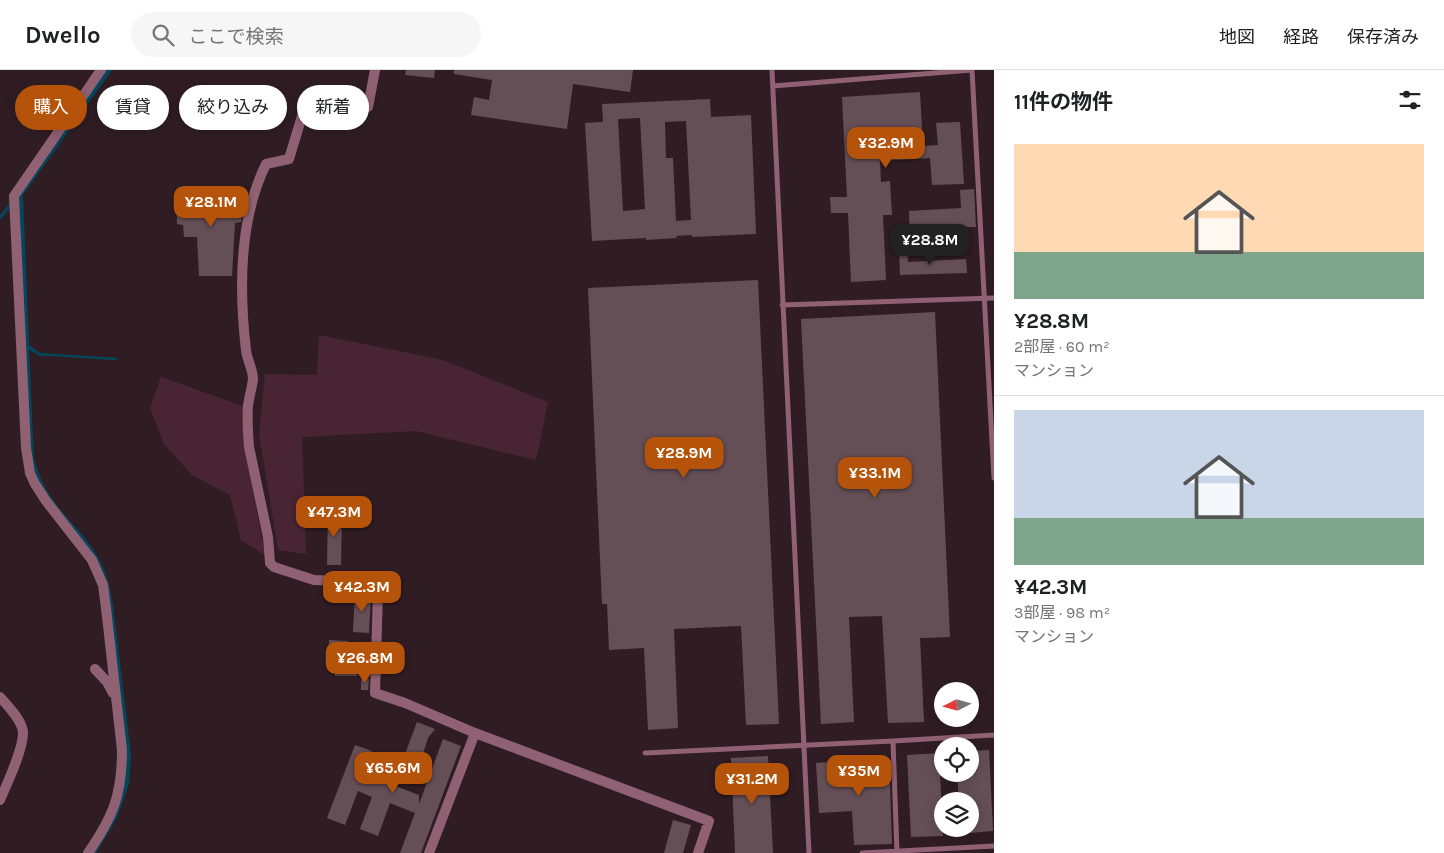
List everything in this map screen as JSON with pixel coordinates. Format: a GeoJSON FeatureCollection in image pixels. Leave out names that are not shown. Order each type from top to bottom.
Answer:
{"type":"FeatureCollection","features":[{"type":"Feature","properties":{"kind":"street"},"geometry":{"type":"LineString","coordinates":[[88,853],[112,814],[120,789],[122,750],[106,608],[98,572],[92,560],[35,484],[28,461],[14,196],[101,70]]}},
{"type":"Feature","properties":{"kind":"street"},"geometry":{"type":"LineString","coordinates":[[375,70],[368,107],[308,96],[288,160],[266,164],[257,183],[248,225],[242,267],[246,352],[253,378],[248,406],[249,447],[268,537],[270,563],[274,567],[314,580],[371,582],[376,585],[378,591],[375,693],[405,703],[475,733],[709,820],[698,853]]}},
{"type":"Feature","properties":{"kind":"street"},"geometry":{"type":"LineString","coordinates":[[95,669],[107,682],[116,701]]}},
{"type":"Feature","properties":{"kind":"street"},"geometry":{"type":"LineString","coordinates":[[0,698],[13,712],[23,732],[20,748],[0,800]]}},
{"type":"Feature","properties":{"kind":"street"},"geometry":{"type":"LineString","coordinates":[[429,853],[475,733]]}},
{"type":"Feature","properties":{"kind":"lane"},"geometry":{"type":"LineString","coordinates":[[772,70],[809,853]]}},
{"type":"Feature","properties":{"kind":"lane"},"geometry":{"type":"LineString","coordinates":[[773,86],[972,70],[994,478]]}},
{"type":"Feature","properties":{"kind":"lane"},"geometry":{"type":"LineString","coordinates":[[782,305],[994,298]]}},
{"type":"Feature","properties":{"kind":"lane"},"geometry":{"type":"LineString","coordinates":[[645,753],[803,746],[994,734]]}},
{"type":"Feature","properties":{"kind":"lane"},"geometry":{"type":"LineString","coordinates":[[893,741],[897,852]]}},
{"type":"Feature","properties":{"kind":"lane"},"geometry":{"type":"LineString","coordinates":[[862,853],[994,846]]}},
{"type":"Feature","properties":{"kind":"shaded area"},"geometry":{"type":"Polygon","coordinates":[[[319,335],[443,360],[548,402],[536,460],[416,431],[302,437],[306,554],[278,550],[259,434],[265,374],[317,375],[319,335]]]}},
{"type":"Feature","properties":{"kind":"shaded area"},"geometry":{"type":"Polygon","coordinates":[[[161,377],[243,406],[245,448],[265,555],[241,540],[230,495],[192,475],[164,444],[150,408],[161,377]]]}},
{"type":"Feature","properties":{"kind":"water"},"geometry":{"type":"Polygon","coordinates":[[[106,70],[112,70],[101,85],[97,85],[97,91],[87,105],[87,97],[106,70]]]}},
{"type":"Feature","properties":{"kind":"water"},"geometry":{"type":"Polygon","coordinates":[[[63,130],[69,130],[23,195],[29,345],[40,353],[42,357],[29,350],[34,459],[49,494],[91,546],[108,580],[113,605],[131,755],[129,784],[117,818],[96,853],[90,853],[121,795],[105,586],[45,497],[30,459],[18,199],[0,220],[0,215],[20,191],[63,130]]]}},
{"type":"Feature","properties":{"kind":"building"},"geometry":{"type":"Polygon","coordinates":[[[406,70],[435,70],[434,78],[405,75],[406,70]]]}},
{"type":"Feature","properties":{"kind":"building"},"geometry":{"type":"Polygon","coordinates":[[[454,70],[633,70],[630,92],[573,84],[567,129],[471,115],[474,97],[489,100],[492,80],[454,74],[454,70]]]}},
{"type":"Feature","properties":{"kind":"building"},"geometry":{"type":"Polygon","coordinates":[[[920,92],[923,146],[938,145],[936,123],[960,122],[964,184],[932,185],[930,158],[880,161],[881,182],[890,181],[892,215],[883,215],[886,280],[851,282],[848,213],[831,213],[830,197],[847,197],[842,97],[920,92]]]}},
{"type":"Feature","properties":{"kind":"building"},"geometry":{"type":"Polygon","coordinates":[[[710,99],[711,117],[751,115],[756,234],[692,237],[692,235],[646,240],[646,238],[592,241],[585,123],[603,122],[602,104],[710,99]],[[640,118],[618,119],[623,211],[645,209],[640,118]],[[686,121],[665,122],[666,158],[673,158],[676,221],[691,220],[686,121]]]}},
{"type":"Feature","properties":{"kind":"building"},"geometry":{"type":"Polygon","coordinates":[[[974,189],[976,227],[947,227],[948,246],[910,247],[909,211],[961,208],[960,190],[974,189]]]}},
{"type":"Feature","properties":{"kind":"building"},"geometry":{"type":"Polygon","coordinates":[[[176,192],[243,192],[241,222],[235,223],[232,276],[199,276],[197,237],[184,237],[183,225],[177,224],[176,192]]]}},
{"type":"Feature","properties":{"kind":"building"},"geometry":{"type":"Polygon","coordinates":[[[907,248],[908,262],[966,259],[967,273],[900,275],[899,249],[907,248]]]}},
{"type":"Feature","properties":{"kind":"building"},"geometry":{"type":"Polygon","coordinates":[[[758,280],[779,724],[746,725],[741,626],[674,629],[678,728],[648,730],[644,648],[609,650],[607,604],[602,604],[588,288],[758,280]]]}},
{"type":"Feature","properties":{"kind":"building"},"geometry":{"type":"Polygon","coordinates":[[[935,312],[950,637],[920,638],[924,722],[888,723],[882,616],[849,617],[854,722],[821,724],[801,319],[935,312]]]}},
{"type":"Feature","properties":{"kind":"building"},"geometry":{"type":"Polygon","coordinates":[[[328,511],[342,512],[341,565],[327,565],[328,511]]]}},
{"type":"Feature","properties":{"kind":"building"},"geometry":{"type":"Polygon","coordinates":[[[355,593],[371,594],[369,633],[353,632],[355,593]]]}},
{"type":"Feature","properties":{"kind":"building"},"geometry":{"type":"Polygon","coordinates":[[[329,640],[348,641],[346,668],[357,669],[357,676],[335,676],[335,662],[328,662],[329,640]]]}},
{"type":"Feature","properties":{"kind":"building"},"geometry":{"type":"Polygon","coordinates":[[[361,679],[369,679],[368,690],[361,690],[361,679]]]}},
{"type":"Feature","properties":{"kind":"building"},"geometry":{"type":"Polygon","coordinates":[[[417,722],[435,729],[428,738],[420,769],[402,762],[417,722]]]}},
{"type":"Feature","properties":{"kind":"building"},"geometry":{"type":"Polygon","coordinates":[[[443,739],[461,746],[421,853],[400,853],[415,813],[390,803],[378,836],[360,829],[372,797],[358,791],[345,825],[327,818],[355,745],[372,751],[369,760],[391,768],[385,782],[419,795],[419,804],[443,739]]]}},
{"type":"Feature","properties":{"kind":"building"},"geometry":{"type":"Polygon","coordinates":[[[989,750],[993,831],[979,832],[979,792],[958,792],[958,782],[979,782],[979,751],[989,750]]]}},
{"type":"Feature","properties":{"kind":"building"},"geometry":{"type":"Polygon","coordinates":[[[934,753],[934,782],[940,782],[941,792],[934,792],[934,836],[911,837],[907,755],[934,753]]]}},
{"type":"Feature","properties":{"kind":"building"},"geometry":{"type":"Polygon","coordinates":[[[768,756],[773,853],[735,853],[731,758],[768,756]]]}},
{"type":"Feature","properties":{"kind":"building"},"geometry":{"type":"Polygon","coordinates":[[[889,758],[892,844],[854,845],[852,811],[819,813],[816,763],[889,758]]]}},
{"type":"Feature","properties":{"kind":"building"},"geometry":{"type":"Polygon","coordinates":[[[673,820],[691,825],[683,853],[664,853],[673,820]]]}},
{"type":"Feature","properties":{"kind":"waterway"},"geometry":{"type":"LineString","coordinates":[[38,354],[116,359]]}}]}
